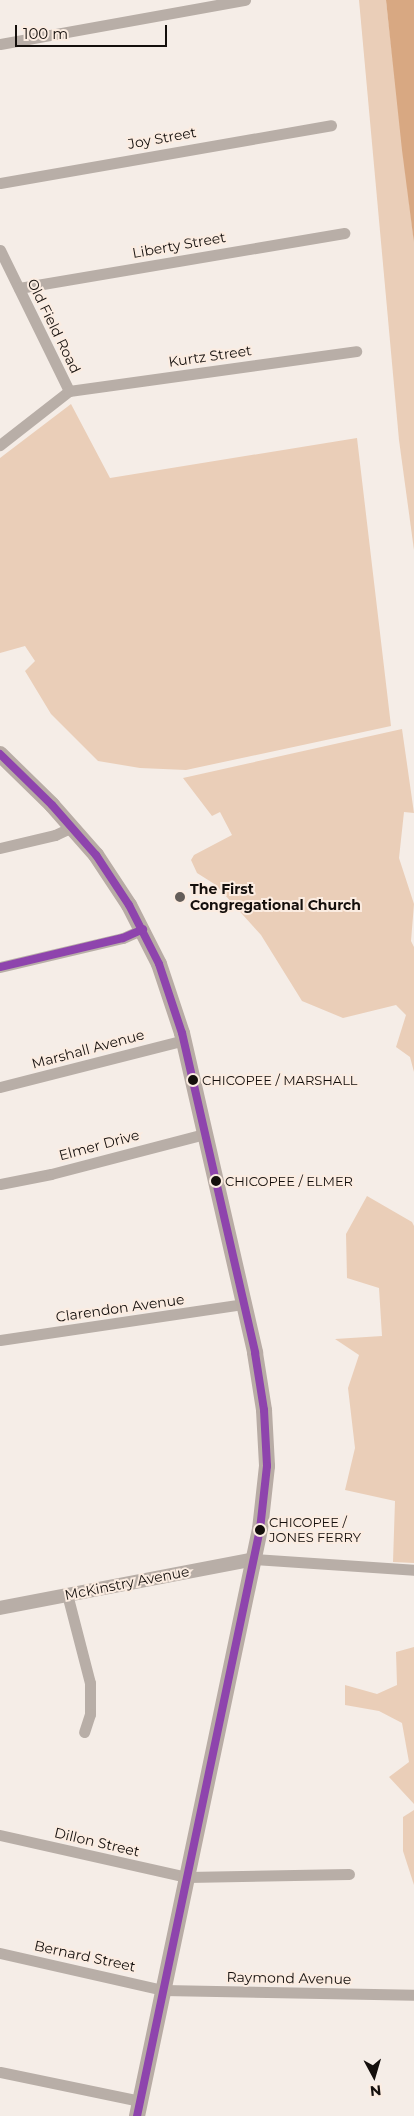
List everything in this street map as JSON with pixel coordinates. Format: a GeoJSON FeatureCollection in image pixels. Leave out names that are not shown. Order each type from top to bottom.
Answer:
{"type":"FeatureCollection","features":[{"type":"Feature","properties":{"kind":"main road"},"geometry":{"type":"LineString","coordinates":[[0,754],[72,828],[108,871],[143,929],[167,983],[184,1040],[260,1378],[267,1453],[263,1512],[138,2109]]}},
{"type":"Feature","properties":{"kind":"street"},"geometry":{"type":"LineString","coordinates":[[0,44],[245,0]]}},
{"type":"Feature","properties":{"kind":"street","name":"Joy Street"},"geometry":{"type":"LineString","coordinates":[[0,184],[331,125]]}},
{"type":"Feature","properties":{"kind":"street","name":"Liberty Street"},"geometry":{"type":"LineString","coordinates":[[19,288],[344,233]]}},
{"type":"Feature","properties":{"kind":"street","name":"Old Field Road"},"geometry":{"type":"LineString","coordinates":[[0,250],[69,391],[0,445]]}},
{"type":"Feature","properties":{"kind":"street","name":"Kurtz Street"},"geometry":{"type":"LineString","coordinates":[[69,391],[356,351]]}},
{"type":"Feature","properties":{"kind":"street"},"geometry":{"type":"LineString","coordinates":[[0,848],[60,834],[72,828]]}},
{"type":"Feature","properties":{"kind":"street"},"geometry":{"type":"LineString","coordinates":[[0,967],[123,938],[143,929]]}},
{"type":"Feature","properties":{"kind":"street","name":"Marshall Avenue"},"geometry":{"type":"LineString","coordinates":[[0,1086],[184,1040]]}},
{"type":"Feature","properties":{"kind":"street","name":"Elmer Drive"},"geometry":{"type":"LineString","coordinates":[[0,1184],[51,1174],[205,1134]]}},
{"type":"Feature","properties":{"kind":"street","name":"Clarendon Avenue"},"geometry":{"type":"LineString","coordinates":[[0,1340],[244,1304]]}},
{"type":"Feature","properties":{"kind":"street"},"geometry":{"type":"LineString","coordinates":[[254,1560],[414,1570]]}},
{"type":"Feature","properties":{"kind":"street","name":"McKinstry Avenue"},"geometry":{"type":"LineString","coordinates":[[0,1608],[254,1560]]}},
{"type":"Feature","properties":{"kind":"street"},"geometry":{"type":"LineString","coordinates":[[67,1594],[90,1683],[90,1714],[84,1732]]}},
{"type":"Feature","properties":{"kind":"street","name":"Dillon Street"},"geometry":{"type":"LineString","coordinates":[[0,1835],[186,1877],[349,1874]]}},
{"type":"Feature","properties":{"kind":"street","name":"Bernard Street"},"geometry":{"type":"LineString","coordinates":[[0,1953],[163,1990]]}},
{"type":"Feature","properties":{"kind":"street","name":"Raymond Avenue"},"geometry":{"type":"LineString","coordinates":[[163,1990],[414,1995]]}},
{"type":"Feature","properties":{"kind":"street"},"geometry":{"type":"LineString","coordinates":[[0,2072],[138,2109]]}},
{"type":"Feature","properties":{"kind":"shaded area"},"geometry":{"type":"Polygon","coordinates":[[[359,0],[386,0],[414,243],[414,550],[399,440],[359,0]]]}},
{"type":"Feature","properties":{"kind":"shaded area"},"geometry":{"type":"Polygon","coordinates":[[[386,0],[414,0],[414,243],[402,150],[386,0]]]}},
{"type":"Feature","properties":{"kind":"shaded area"},"geometry":{"type":"Polygon","coordinates":[[[71,404],[110,478],[357,438],[391,726],[186,770],[140,768],[98,761],[51,714],[25,671],[35,661],[25,646],[0,653],[0,458],[71,404]]]}},
{"type":"Feature","properties":{"kind":"shaded area"},"geometry":{"type":"Polygon","coordinates":[[[402,729],[414,813],[404,812],[399,858],[414,904],[411,941],[414,947],[414,1072],[410,1057],[396,1047],[406,1015],[396,1005],[343,1018],[302,1001],[261,935],[216,885],[197,873],[191,860],[194,855],[232,835],[220,812],[212,816],[183,778],[402,729]]]}},
{"type":"Feature","properties":{"kind":"shaded area"},"geometry":{"type":"Polygon","coordinates":[[[367,1196],[412,1222],[414,1226],[414,1563],[393,1562],[395,1501],[345,1490],[355,1448],[348,1388],[359,1355],[335,1339],[382,1336],[379,1288],[347,1278],[346,1234],[367,1196]]]}},
{"type":"Feature","properties":{"kind":"shaded area"},"geometry":{"type":"Polygon","coordinates":[[[414,1647],[414,1804],[389,1777],[409,1762],[402,1723],[379,1711],[345,1705],[345,1685],[377,1694],[397,1685],[396,1652],[414,1647]]]}},
{"type":"Feature","properties":{"kind":"shaded area"},"geometry":{"type":"Polygon","coordinates":[[[414,1810],[414,1885],[403,1851],[403,1817],[414,1810]]]}},
{"type":"Feature","properties":{"kind":"transit line"},"geometry":{"type":"LineString","coordinates":[[0,754],[52,805],[96,855],[129,905],[159,964],[182,1033],[255,1353],[264,1410],[267,1466],[260,1529],[137,2116]]}},
{"type":"Feature","properties":{"kind":"transit line"},"geometry":{"type":"LineString","coordinates":[[0,967],[123,938],[143,929]]}},
{"type":"Feature","properties":{"kind":"place","name":"The First Congregational Church"},"geometry":{"type":"Point","coordinates":[180,897]}},
{"type":"Feature","properties":{"kind":"place","name":"CHICOPEE / MARSHALL"},"geometry":{"type":"Point","coordinates":[193,1080]}},
{"type":"Feature","properties":{"kind":"place","name":"CHICOPEE / ELMER"},"geometry":{"type":"Point","coordinates":[216,1181]}},
{"type":"Feature","properties":{"kind":"place","name":"CHICOPEE / JONES FERRY"},"geometry":{"type":"Point","coordinates":[260,1530]}}]}
